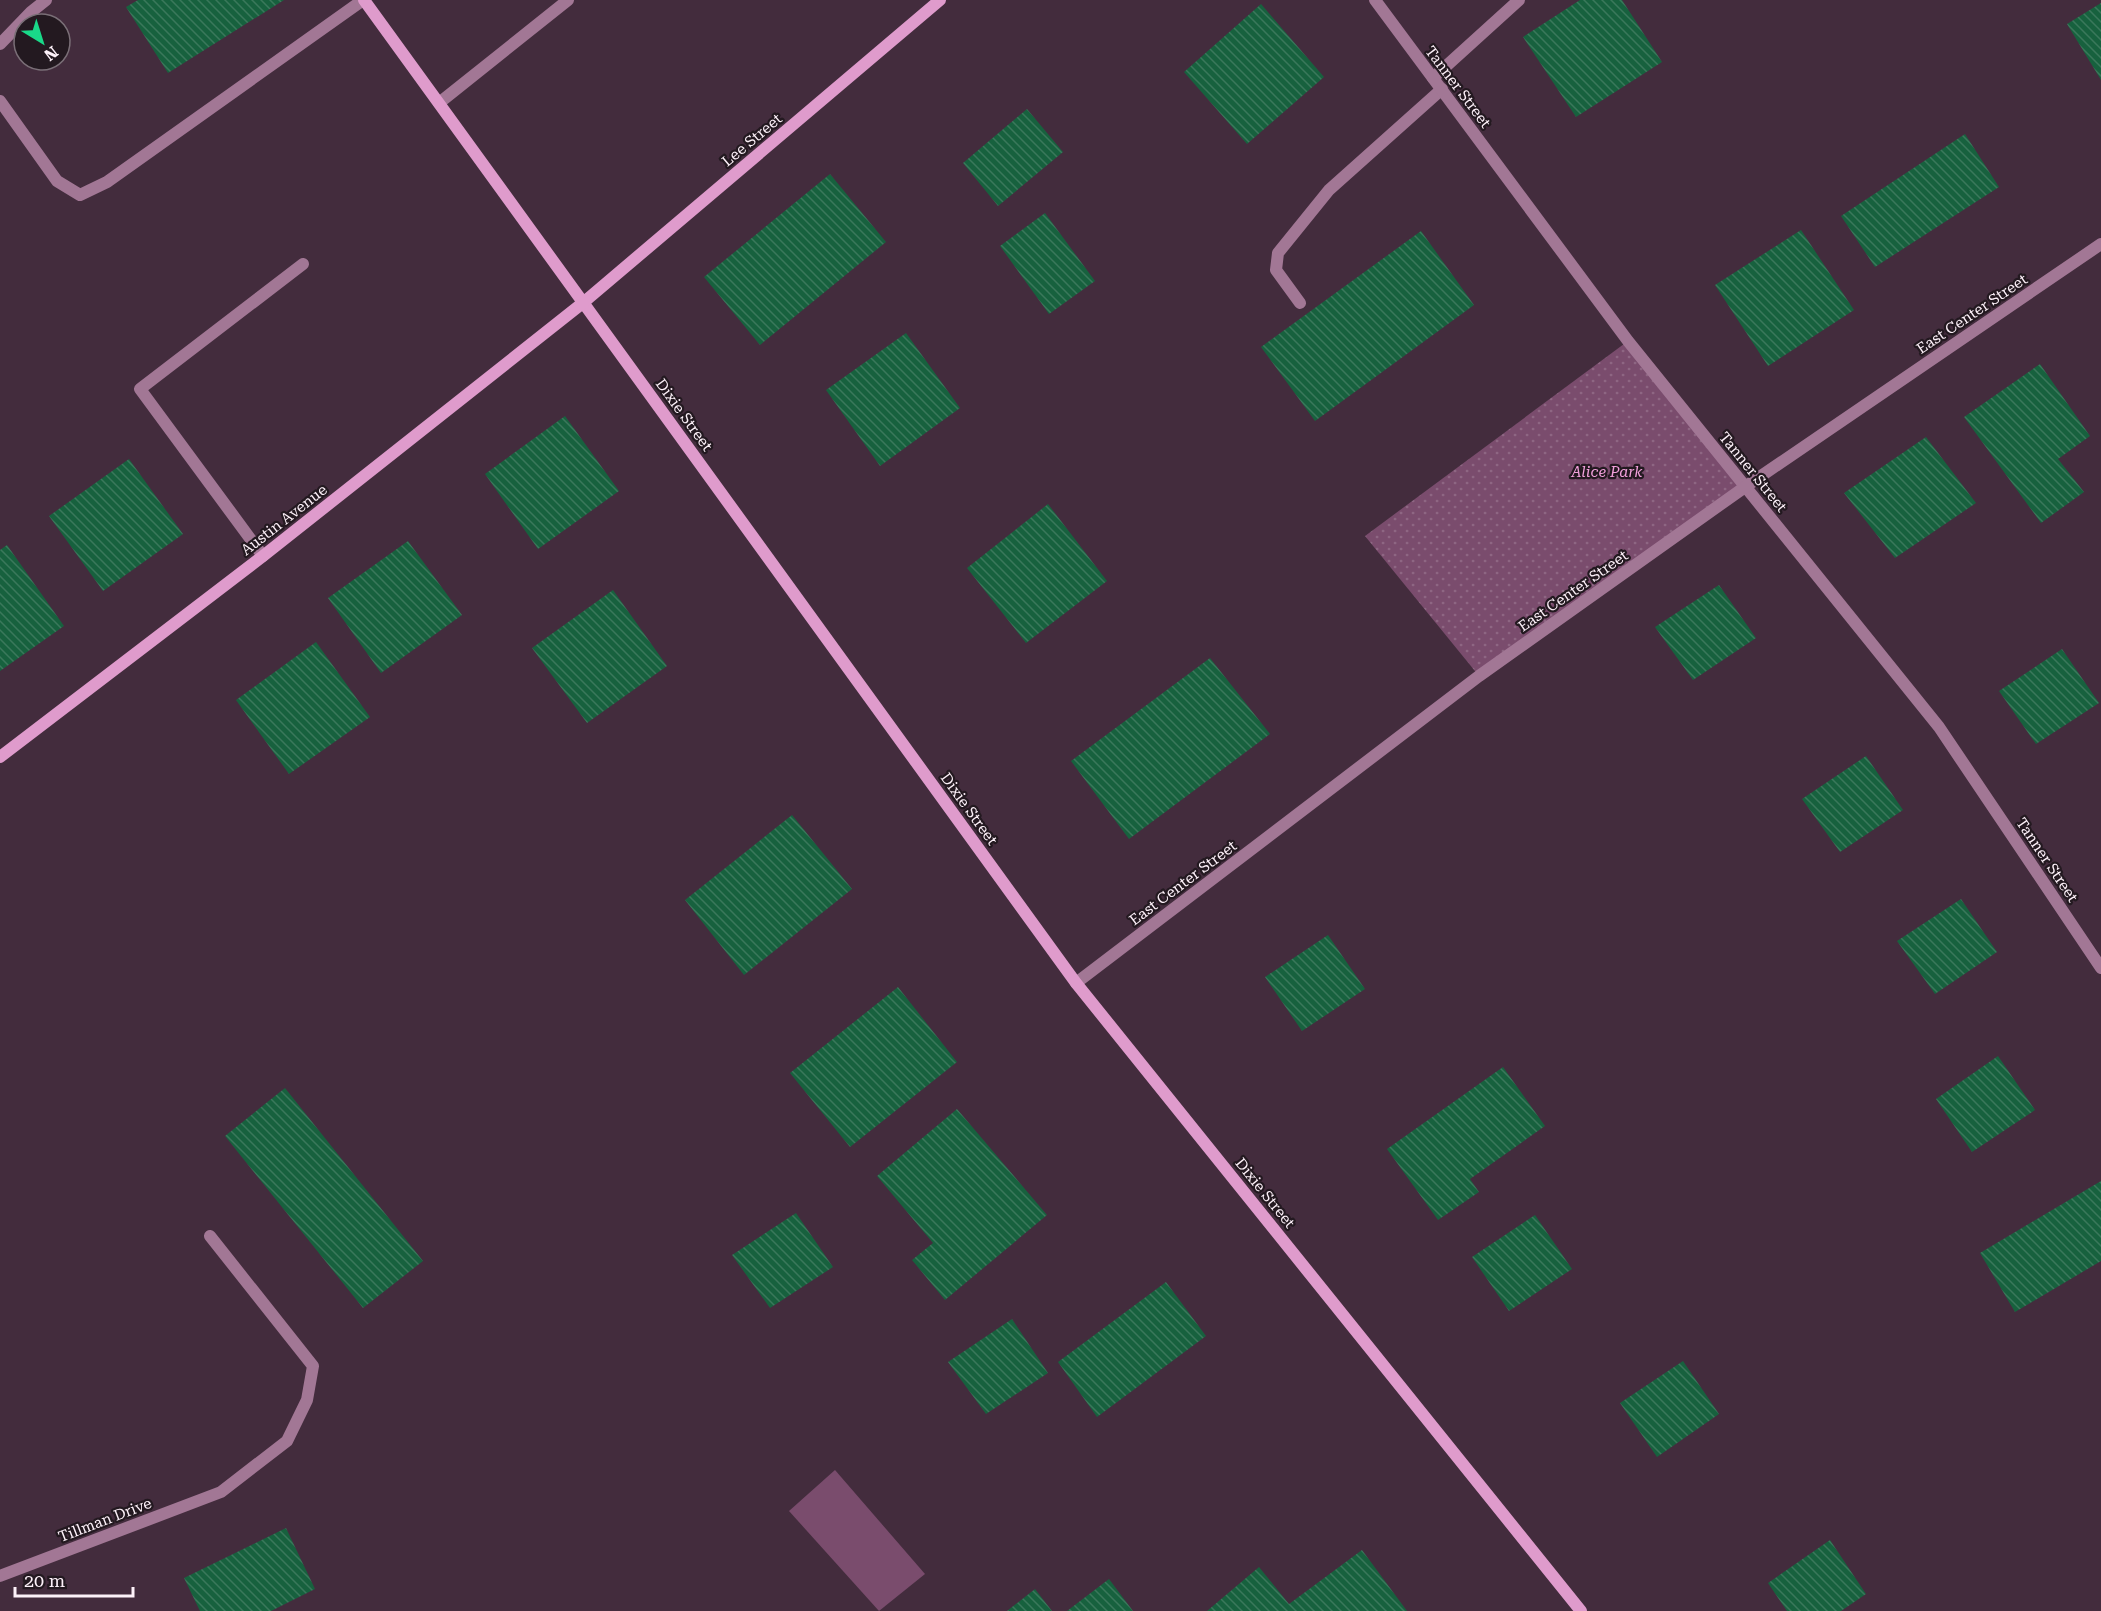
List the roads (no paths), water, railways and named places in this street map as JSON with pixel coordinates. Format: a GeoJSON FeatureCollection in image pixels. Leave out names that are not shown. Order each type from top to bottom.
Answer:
{"type":"FeatureCollection","features":[{"type":"Feature","properties":{"kind":"street"},"geometry":{"type":"LineString","coordinates":[[0,44],[46,0]]}},
{"type":"Feature","properties":{"kind":"street"},"geometry":{"type":"LineString","coordinates":[[0,101],[57,181],[80,195],[106,182],[147,154],[364,0]]}},
{"type":"Feature","properties":{"kind":"street","name":"Dixie Street"},"geometry":{"type":"LineString","coordinates":[[364,0],[1076,983],[1581,1611]]}},
{"type":"Feature","properties":{"kind":"street"},"geometry":{"type":"LineString","coordinates":[[439,103],[568,0]]}},
{"type":"Feature","properties":{"kind":"street","name":"Lee Street"},"geometry":{"type":"LineString","coordinates":[[584,302],[940,0]]}},
{"type":"Feature","properties":{"kind":"street","name":"Tanner Street"},"geometry":{"type":"LineString","coordinates":[[1376,0],[1628,341],[1939,727],[2101,968]]}},
{"type":"Feature","properties":{"kind":"street"},"geometry":{"type":"LineString","coordinates":[[1433,78],[1519,0]]}},
{"type":"Feature","properties":{"kind":"street"},"geometry":{"type":"LineString","coordinates":[[1300,303],[1276,270],[1278,253],[1329,190],[1442,89]]}},
{"type":"Feature","properties":{"kind":"street","name":"East Center Street"},"geometry":{"type":"LineString","coordinates":[[1076,983],[1479,676],[1745,487],[2101,244]]}},
{"type":"Feature","properties":{"kind":"street"},"geometry":{"type":"LineString","coordinates":[[263,556],[140,389],[303,264]]}},
{"type":"Feature","properties":{"kind":"street","name":"Austin Avenue"},"geometry":{"type":"LineString","coordinates":[[0,757],[263,556],[584,302]]}},
{"type":"Feature","properties":{"kind":"street","name":"Tillman Drive"},"geometry":{"type":"LineString","coordinates":[[0,1576],[221,1492],[288,1441],[307,1400],[313,1366],[210,1236]]}},
{"type":"Feature","properties":{"kind":"park label","name":"Alice Park"},"geometry":{"type":"Point","coordinates":[1607,472]}}]}
